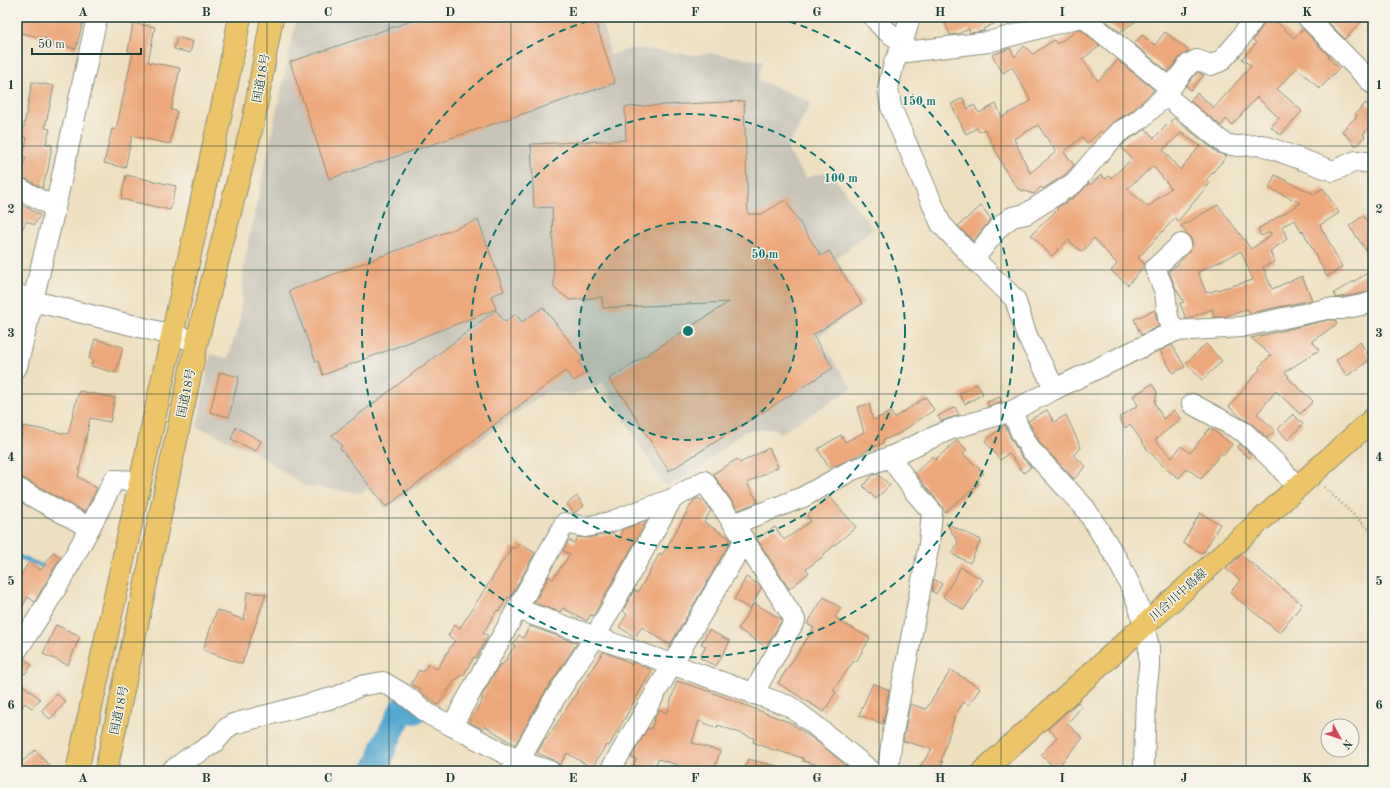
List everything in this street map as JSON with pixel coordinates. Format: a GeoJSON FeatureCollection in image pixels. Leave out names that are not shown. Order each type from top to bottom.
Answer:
{"type":"FeatureCollection","features":[{"type":"Feature","properties":{"kind":"main road"},"geometry":{"type":"LineString","coordinates":[[77,771],[223,103],[240,17]]}},
{"type":"Feature","properties":{"kind":"main road","name":"国道18号"},"geometry":{"type":"LineString","coordinates":[[106,771],[197,341],[254,118],[272,17]]}},
{"type":"Feature","properties":{"kind":"main road","name":"川合川中島線"},"geometry":{"type":"LineString","coordinates":[[983,771],[1373,419]]}},
{"type":"Feature","properties":{"kind":"street"},"geometry":{"type":"LineString","coordinates":[[17,367],[25,298],[56,208],[97,17]]}},
{"type":"Feature","properties":{"kind":"street"},"geometry":{"type":"LineString","coordinates":[[874,17],[906,52],[988,42],[1082,17],[1168,91],[1225,144],[1237,146],[1262,146],[1333,171],[1356,161],[1373,163]]}},
{"type":"Feature","properties":{"kind":"street"},"geometry":{"type":"LineString","coordinates":[[910,17],[902,46],[894,63],[888,88],[891,107],[941,224],[974,259],[1016,299],[1028,336],[1054,389]]}},
{"type":"Feature","properties":{"kind":"street"},"geometry":{"type":"LineString","coordinates":[[974,259],[999,227],[1012,217],[1026,214],[1074,183],[1119,132],[1138,121],[1168,91],[1189,64],[1197,60],[1211,64],[1221,61],[1236,44],[1255,17]]}},
{"type":"Feature","properties":{"kind":"street"},"geometry":{"type":"LineString","coordinates":[[1307,17],[1373,84]]}},
{"type":"Feature","properties":{"kind":"street"},"geometry":{"type":"LineString","coordinates":[[17,187],[56,208]]}},
{"type":"Feature","properties":{"kind":"street"},"geometry":{"type":"LineString","coordinates":[[1175,331],[1168,318],[1165,292],[1155,268],[1180,244]]}},
{"type":"Feature","properties":{"kind":"street"},"geometry":{"type":"LineString","coordinates":[[25,298],[197,341]]}},
{"type":"Feature","properties":{"kind":"street"},"geometry":{"type":"LineString","coordinates":[[734,524],[803,497],[852,470],[890,457],[949,430],[1012,411],[1054,389],[1175,331],[1241,327],[1327,309],[1342,309],[1373,301]]}},
{"type":"Feature","properties":{"kind":"street"},"geometry":{"type":"LineString","coordinates":[[1192,404],[1244,432],[1278,465],[1304,481]]}},
{"type":"Feature","properties":{"kind":"street"},"geometry":{"type":"LineString","coordinates":[[1012,411],[1021,433],[1031,450],[1085,508],[1117,559],[1131,587],[1149,647],[1144,771]]}},
{"type":"Feature","properties":{"kind":"street"},"geometry":{"type":"LineString","coordinates":[[888,771],[892,738],[929,544],[932,512],[914,491],[890,457]]}},
{"type":"Feature","properties":{"kind":"street"},"geometry":{"type":"LineString","coordinates":[[17,650],[38,619],[90,528],[114,480],[141,480]]}},
{"type":"Feature","properties":{"kind":"street"},"geometry":{"type":"LineString","coordinates":[[452,726],[565,523],[584,527],[610,522],[672,499],[704,481],[734,524],[795,620],[753,694]]}},
{"type":"Feature","properties":{"kind":"street"},"geometry":{"type":"LineString","coordinates":[[17,488],[90,528]]}},
{"type":"Feature","properties":{"kind":"street"},"geometry":{"type":"LineString","coordinates":[[515,766],[553,701],[595,637],[672,499]]}},
{"type":"Feature","properties":{"kind":"street"},"geometry":{"type":"LineString","coordinates":[[610,771],[744,541]]}},
{"type":"Feature","properties":{"kind":"street"},"geometry":{"type":"LineString","coordinates":[[516,609],[789,706],[871,771]]}},
{"type":"Feature","properties":{"kind":"street"},"geometry":{"type":"LineString","coordinates":[[171,771],[190,757],[215,742],[226,728],[233,724],[336,697],[360,686],[383,682],[405,695],[430,715],[452,726],[515,766],[550,771]]}},
{"type":"Feature","properties":{"kind":"path"},"geometry":{"type":"LineString","coordinates":[[1304,481],[1373,533]]}},
{"type":"Feature","properties":{"kind":"shaded area"},"geometry":{"type":"Polygon","coordinates":[[[297,17],[599,17],[606,34],[610,55],[633,48],[693,55],[710,53],[763,61],[758,80],[811,102],[787,150],[806,178],[829,171],[873,229],[835,259],[864,304],[817,337],[852,388],[780,434],[775,428],[743,432],[697,470],[669,485],[662,483],[602,382],[591,390],[572,394],[546,392],[386,509],[369,488],[361,493],[303,485],[253,451],[197,427],[211,354],[228,359],[240,320],[245,258],[297,17]]]}},
{"type":"Feature","properties":{"kind":"building"},"geometry":{"type":"Polygon","coordinates":[[[20,17],[84,17],[76,49],[47,42],[48,39],[17,32],[20,17]]]}},
{"type":"Feature","properties":{"kind":"building"},"geometry":{"type":"Polygon","coordinates":[[[423,17],[594,17],[615,83],[329,179],[290,62],[423,17]]]}},
{"type":"Feature","properties":{"kind":"building"},"geometry":{"type":"Polygon","coordinates":[[[952,17],[1008,17],[983,29],[984,31],[970,33],[969,29],[958,34],[950,35],[944,21],[952,17]]]}},
{"type":"Feature","properties":{"kind":"building"},"geometry":{"type":"Polygon","coordinates":[[[1101,17],[1142,17],[1120,32],[1101,17]]]}},
{"type":"Feature","properties":{"kind":"building"},"geometry":{"type":"Polygon","coordinates":[[[1266,17],[1284,17],[1278,23],[1294,38],[1303,29],[1339,68],[1320,89],[1297,68],[1277,89],[1302,111],[1281,135],[1271,127],[1279,118],[1257,97],[1232,125],[1226,119],[1221,126],[1190,101],[1197,93],[1214,108],[1251,66],[1242,59],[1256,43],[1253,40],[1264,24],[1266,17]]]}},
{"type":"Feature","properties":{"kind":"building"},"geometry":{"type":"Polygon","coordinates":[[[1323,17],[1366,17],[1345,39],[1323,17]]]}},
{"type":"Feature","properties":{"kind":"building"},"geometry":{"type":"Polygon","coordinates":[[[133,23],[155,27],[148,62],[180,68],[171,110],[177,111],[170,144],[132,136],[125,168],[104,163],[112,129],[116,130],[133,52],[128,51],[133,23]]]}},
{"type":"Feature","properties":{"kind":"building"},"geometry":{"type":"Polygon","coordinates":[[[1080,29],[1100,46],[1082,59],[1098,81],[1118,60],[1154,90],[1131,112],[1113,122],[1103,133],[1101,131],[1087,143],[1082,137],[1064,152],[1074,165],[1066,174],[1043,189],[1041,187],[1034,194],[1018,189],[1005,170],[985,129],[979,132],[977,128],[966,134],[951,104],[963,98],[968,109],[974,105],[979,113],[996,104],[1002,117],[1031,101],[1012,67],[1003,73],[992,55],[1010,48],[1015,57],[1024,46],[1033,54],[1054,40],[1057,44],[1080,29]],[[1038,125],[1014,139],[1030,173],[1056,152],[1038,125]]]}},
{"type":"Feature","properties":{"kind":"building"},"geometry":{"type":"Polygon","coordinates":[[[1165,32],[1189,51],[1180,57],[1168,72],[1134,44],[1142,35],[1155,45],[1165,32]]]}},
{"type":"Feature","properties":{"kind":"building"},"geometry":{"type":"Polygon","coordinates":[[[177,37],[193,42],[190,53],[174,49],[177,37]]]}},
{"type":"Feature","properties":{"kind":"building"},"geometry":{"type":"Polygon","coordinates":[[[1198,72],[1204,75],[1191,90],[1186,86],[1198,72]]]}},
{"type":"Feature","properties":{"kind":"building"},"geometry":{"type":"Polygon","coordinates":[[[32,82],[54,86],[45,128],[50,129],[46,144],[52,145],[48,169],[42,188],[20,176],[26,157],[23,156],[27,138],[22,137],[32,82]]]}},
{"type":"Feature","properties":{"kind":"building"},"geometry":{"type":"Polygon","coordinates":[[[744,101],[748,214],[762,214],[785,200],[821,256],[829,251],[862,304],[813,335],[833,368],[669,471],[622,395],[621,396],[609,379],[729,302],[603,308],[602,297],[570,300],[554,288],[552,207],[534,208],[531,144],[626,140],[625,107],[744,101]]]}},
{"type":"Feature","properties":{"kind":"building"},"geometry":{"type":"Polygon","coordinates":[[[1366,103],[1373,109],[1373,124],[1363,134],[1365,136],[1356,146],[1342,131],[1357,116],[1355,114],[1366,103]]]}},
{"type":"Feature","properties":{"kind":"building"},"geometry":{"type":"Polygon","coordinates":[[[1174,118],[1218,153],[1227,156],[1206,180],[1210,183],[1178,221],[1175,218],[1138,258],[1145,264],[1128,285],[1111,271],[1117,264],[1094,238],[1082,252],[1068,240],[1052,256],[1031,235],[1058,209],[1057,208],[1080,193],[1089,183],[1090,185],[1101,175],[1106,179],[1109,176],[1111,178],[1132,159],[1121,147],[1126,141],[1146,129],[1154,138],[1174,118]],[[1181,133],[1163,150],[1180,170],[1200,146],[1181,133]],[[1153,166],[1127,189],[1148,207],[1171,188],[1153,166]]]}},
{"type":"Feature","properties":{"kind":"building"},"geometry":{"type":"Polygon","coordinates":[[[126,175],[176,186],[170,210],[121,199],[126,175]]]}},
{"type":"Feature","properties":{"kind":"building"},"geometry":{"type":"Polygon","coordinates":[[[1275,175],[1314,194],[1323,188],[1339,213],[1320,225],[1342,267],[1327,277],[1303,231],[1301,232],[1295,220],[1282,226],[1287,239],[1270,251],[1274,262],[1263,267],[1272,289],[1302,276],[1312,300],[1250,313],[1248,309],[1223,317],[1213,317],[1213,309],[1186,319],[1180,303],[1184,302],[1175,287],[1169,271],[1178,264],[1192,247],[1190,237],[1181,226],[1218,205],[1251,249],[1271,235],[1270,232],[1261,236],[1258,229],[1301,203],[1269,188],[1275,175]],[[1241,251],[1198,272],[1206,293],[1253,280],[1241,251]]]}},
{"type":"Feature","properties":{"kind":"building"},"geometry":{"type":"Polygon","coordinates":[[[17,202],[40,215],[34,225],[27,221],[17,237],[17,202]]]}},
{"type":"Feature","properties":{"kind":"building"},"geometry":{"type":"Polygon","coordinates":[[[981,206],[991,219],[973,241],[958,226],[981,206]]]}},
{"type":"Feature","properties":{"kind":"building"},"geometry":{"type":"Polygon","coordinates":[[[1363,216],[1373,229],[1373,245],[1366,250],[1349,226],[1363,216]]]}},
{"type":"Feature","properties":{"kind":"building"},"geometry":{"type":"Polygon","coordinates":[[[478,220],[504,291],[491,296],[496,309],[323,375],[318,361],[316,362],[289,291],[478,220]]]}},
{"type":"Feature","properties":{"kind":"building"},"geometry":{"type":"Polygon","coordinates":[[[1373,270],[1373,290],[1336,298],[1334,293],[1373,270]]]}},
{"type":"Feature","properties":{"kind":"building"},"geometry":{"type":"Polygon","coordinates":[[[543,307],[583,359],[579,362],[587,372],[574,381],[565,371],[386,507],[340,448],[342,446],[332,435],[496,310],[505,322],[516,314],[522,322],[543,307]]]}},
{"type":"Feature","properties":{"kind":"building"},"geometry":{"type":"Polygon","coordinates":[[[1155,310],[1159,326],[1141,335],[1134,319],[1155,310]]]}},
{"type":"Feature","properties":{"kind":"building"},"geometry":{"type":"Polygon","coordinates":[[[1328,320],[1335,320],[1337,324],[1312,341],[1319,350],[1285,372],[1289,377],[1288,378],[1313,401],[1300,414],[1276,391],[1257,414],[1275,430],[1267,438],[1252,424],[1229,407],[1260,369],[1259,367],[1271,355],[1251,338],[1328,320]]]}},
{"type":"Feature","properties":{"kind":"building"},"geometry":{"type":"Polygon","coordinates":[[[95,339],[123,347],[116,373],[91,366],[93,360],[89,359],[95,339]]]}},
{"type":"Feature","properties":{"kind":"building"},"geometry":{"type":"Polygon","coordinates":[[[1360,342],[1371,359],[1347,376],[1336,360],[1360,342]]]}},
{"type":"Feature","properties":{"kind":"building"},"geometry":{"type":"Polygon","coordinates":[[[1206,344],[1222,361],[1202,380],[1186,363],[1206,344]]]}},
{"type":"Feature","properties":{"kind":"building"},"geometry":{"type":"Polygon","coordinates":[[[1172,345],[1185,367],[1173,373],[1160,351],[1172,345]]]}},
{"type":"Feature","properties":{"kind":"building"},"geometry":{"type":"Polygon","coordinates":[[[220,372],[239,377],[229,417],[210,412],[220,372]]]}},
{"type":"Feature","properties":{"kind":"building"},"geometry":{"type":"Polygon","coordinates":[[[977,384],[983,394],[965,404],[959,394],[977,384]]]}},
{"type":"Feature","properties":{"kind":"building"},"geometry":{"type":"Polygon","coordinates":[[[1152,384],[1157,392],[1155,403],[1163,419],[1174,410],[1181,419],[1155,440],[1172,458],[1181,446],[1190,453],[1210,428],[1232,444],[1224,455],[1221,453],[1201,479],[1187,468],[1179,478],[1166,469],[1147,449],[1130,424],[1125,428],[1119,418],[1138,405],[1133,396],[1152,384]]]}},
{"type":"Feature","properties":{"kind":"building"},"geometry":{"type":"Polygon","coordinates":[[[79,391],[115,398],[110,422],[90,418],[78,477],[97,488],[85,512],[23,478],[17,477],[19,445],[23,426],[68,434],[79,391]]]}},
{"type":"Feature","properties":{"kind":"building"},"geometry":{"type":"Polygon","coordinates":[[[926,397],[934,410],[898,434],[883,440],[883,443],[829,468],[818,449],[841,435],[845,442],[864,432],[857,407],[869,404],[873,420],[891,412],[894,418],[926,397]]]}},
{"type":"Feature","properties":{"kind":"building"},"geometry":{"type":"Polygon","coordinates":[[[1000,397],[1001,402],[988,406],[987,402],[1000,397]]]}},
{"type":"Feature","properties":{"kind":"building"},"geometry":{"type":"Polygon","coordinates":[[[955,407],[959,415],[941,421],[938,416],[955,407]]]}},
{"type":"Feature","properties":{"kind":"building"},"geometry":{"type":"Polygon","coordinates":[[[1047,410],[1054,422],[1066,415],[1081,448],[1073,455],[1086,466],[1074,479],[1040,443],[1028,421],[1047,410]]]}},
{"type":"Feature","properties":{"kind":"building"},"geometry":{"type":"Polygon","coordinates":[[[1293,414],[1303,424],[1288,440],[1278,429],[1293,414]]]}},
{"type":"Feature","properties":{"kind":"building"},"geometry":{"type":"Polygon","coordinates":[[[1005,425],[1021,456],[1031,467],[1024,473],[1009,453],[1000,460],[985,441],[1005,425]]]}},
{"type":"Feature","properties":{"kind":"building"},"geometry":{"type":"Polygon","coordinates":[[[236,427],[261,441],[256,451],[231,439],[236,427]]]}},
{"type":"Feature","properties":{"kind":"building"},"geometry":{"type":"Polygon","coordinates":[[[957,440],[967,450],[963,454],[984,473],[976,481],[979,484],[945,512],[915,473],[933,456],[935,460],[957,440]]]}},
{"type":"Feature","properties":{"kind":"building"},"geometry":{"type":"Polygon","coordinates":[[[1240,444],[1251,455],[1249,458],[1237,448],[1240,444]]]}},
{"type":"Feature","properties":{"kind":"building"},"geometry":{"type":"Polygon","coordinates":[[[769,448],[778,467],[747,483],[758,502],[738,510],[713,474],[737,459],[740,463],[769,448]]]}},
{"type":"Feature","properties":{"kind":"building"},"geometry":{"type":"Polygon","coordinates":[[[877,474],[890,485],[876,499],[863,486],[873,475],[877,474]]]}},
{"type":"Feature","properties":{"kind":"building"},"geometry":{"type":"Polygon","coordinates":[[[577,496],[584,506],[574,513],[567,504],[577,496]]]}},
{"type":"Feature","properties":{"kind":"building"},"geometry":{"type":"Polygon","coordinates":[[[698,498],[705,502],[711,511],[704,522],[728,537],[731,541],[670,645],[642,627],[635,637],[619,627],[627,614],[623,611],[634,590],[638,592],[660,553],[662,555],[694,500],[698,498]]]}},
{"type":"Feature","properties":{"kind":"building"},"geometry":{"type":"Polygon","coordinates":[[[827,498],[831,498],[856,527],[824,554],[825,555],[806,569],[809,573],[789,589],[757,539],[775,527],[784,540],[811,521],[807,515],[827,498]]]}},
{"type":"Feature","properties":{"kind":"building"},"geometry":{"type":"Polygon","coordinates":[[[1200,513],[1220,524],[1204,552],[1200,552],[1183,543],[1200,513]]]}},
{"type":"Feature","properties":{"kind":"building"},"geometry":{"type":"Polygon","coordinates":[[[647,521],[593,616],[590,615],[587,621],[563,608],[560,612],[534,603],[549,576],[553,579],[570,554],[563,551],[569,540],[574,543],[578,537],[587,538],[612,533],[618,538],[623,529],[647,521]]]}},
{"type":"Feature","properties":{"kind":"building"},"geometry":{"type":"Polygon","coordinates":[[[946,523],[981,540],[970,563],[952,554],[958,542],[946,523]]]}},
{"type":"Feature","properties":{"kind":"building"},"geometry":{"type":"Polygon","coordinates":[[[519,543],[535,553],[510,598],[508,597],[499,611],[497,610],[483,633],[488,636],[476,658],[474,657],[463,676],[461,675],[457,680],[456,679],[438,705],[420,692],[421,690],[411,684],[419,670],[423,672],[428,664],[437,669],[455,640],[448,636],[454,625],[460,628],[512,547],[516,549],[519,543]]]}},
{"type":"Feature","properties":{"kind":"building"},"geometry":{"type":"Polygon","coordinates":[[[53,552],[61,557],[35,602],[28,597],[17,615],[17,581],[29,562],[41,570],[53,552]]]}},
{"type":"Feature","properties":{"kind":"building"},"geometry":{"type":"Polygon","coordinates":[[[1241,555],[1302,604],[1280,633],[1230,593],[1240,580],[1226,569],[1241,555]]]}},
{"type":"Feature","properties":{"kind":"building"},"geometry":{"type":"Polygon","coordinates":[[[961,567],[983,580],[964,610],[943,597],[961,567]]]}},
{"type":"Feature","properties":{"kind":"building"},"geometry":{"type":"Polygon","coordinates":[[[746,577],[758,584],[761,588],[750,609],[734,600],[746,577]]]}},
{"type":"Feature","properties":{"kind":"building"},"geometry":{"type":"Polygon","coordinates":[[[934,579],[942,584],[936,594],[932,591],[934,579]]]}},
{"type":"Feature","properties":{"kind":"building"},"geometry":{"type":"Polygon","coordinates":[[[247,592],[266,594],[242,664],[203,650],[217,610],[244,620],[247,592]]]}},
{"type":"Feature","properties":{"kind":"building"},"geometry":{"type":"Polygon","coordinates":[[[824,597],[841,608],[835,617],[839,621],[870,638],[856,662],[854,661],[833,690],[836,692],[824,712],[778,683],[814,628],[807,624],[824,597]]]}},
{"type":"Feature","properties":{"kind":"building"},"geometry":{"type":"Polygon","coordinates":[[[754,603],[782,620],[766,647],[738,629],[754,603]]]}},
{"type":"Feature","properties":{"kind":"building"},"geometry":{"type":"Polygon","coordinates":[[[56,625],[80,636],[68,665],[43,654],[56,625]]]}},
{"type":"Feature","properties":{"kind":"building"},"geometry":{"type":"Polygon","coordinates":[[[530,626],[577,643],[543,695],[515,745],[485,726],[483,729],[469,722],[483,699],[481,698],[500,664],[502,665],[515,646],[513,645],[519,635],[523,638],[530,626]]]}},
{"type":"Feature","properties":{"kind":"building"},"geometry":{"type":"Polygon","coordinates":[[[709,630],[730,641],[716,666],[700,658],[706,646],[701,644],[709,630]]]}},
{"type":"Feature","properties":{"kind":"building"},"geometry":{"type":"Polygon","coordinates":[[[603,652],[622,659],[632,665],[633,662],[652,670],[609,746],[606,745],[592,768],[567,753],[560,765],[554,760],[537,753],[603,652]]]}},
{"type":"Feature","properties":{"kind":"building"},"geometry":{"type":"Polygon","coordinates":[[[24,659],[32,665],[25,674],[17,668],[17,661],[24,659]]]}},
{"type":"Feature","properties":{"kind":"building"},"geometry":{"type":"Polygon","coordinates":[[[951,670],[980,688],[969,705],[964,702],[955,715],[941,761],[943,762],[937,771],[917,771],[932,749],[903,741],[910,704],[926,709],[951,670]]]}},
{"type":"Feature","properties":{"kind":"building"},"geometry":{"type":"Polygon","coordinates":[[[17,680],[40,699],[32,708],[25,703],[17,713],[17,680]]]}},
{"type":"Feature","properties":{"kind":"building"},"geometry":{"type":"Polygon","coordinates":[[[677,681],[708,691],[789,722],[819,743],[853,771],[841,771],[803,761],[803,758],[753,742],[754,738],[718,725],[717,728],[699,721],[692,743],[720,751],[714,771],[696,771],[658,759],[654,771],[632,771],[636,759],[631,757],[648,728],[651,729],[659,710],[667,713],[677,681]]]}},
{"type":"Feature","properties":{"kind":"building"},"geometry":{"type":"Polygon","coordinates":[[[873,683],[889,690],[883,724],[859,715],[873,683]]]}},
{"type":"Feature","properties":{"kind":"building"},"geometry":{"type":"Polygon","coordinates":[[[57,694],[66,702],[50,719],[41,711],[57,694]]]}},
{"type":"Feature","properties":{"kind":"building"},"geometry":{"type":"Polygon","coordinates":[[[1078,702],[1082,706],[1067,724],[1083,738],[1056,769],[1041,755],[1057,737],[1048,729],[1078,702]]]}},
{"type":"Feature","properties":{"kind":"building"},"geometry":{"type":"Polygon","coordinates":[[[35,750],[54,771],[17,771],[17,766],[35,750]]]}},
{"type":"Feature","properties":{"kind":"building"},"geometry":{"type":"Polygon","coordinates":[[[748,759],[780,767],[779,771],[744,771],[748,759]]]}},
{"type":"Feature","properties":{"kind":"waterway"},"geometry":{"type":"LineString","coordinates":[[17,556],[47,568]]}},
{"type":"Feature","properties":{"kind":"waterway"},"geometry":{"type":"LineString","coordinates":[[374,771],[380,760],[384,746],[403,708],[414,711]]}}]}
